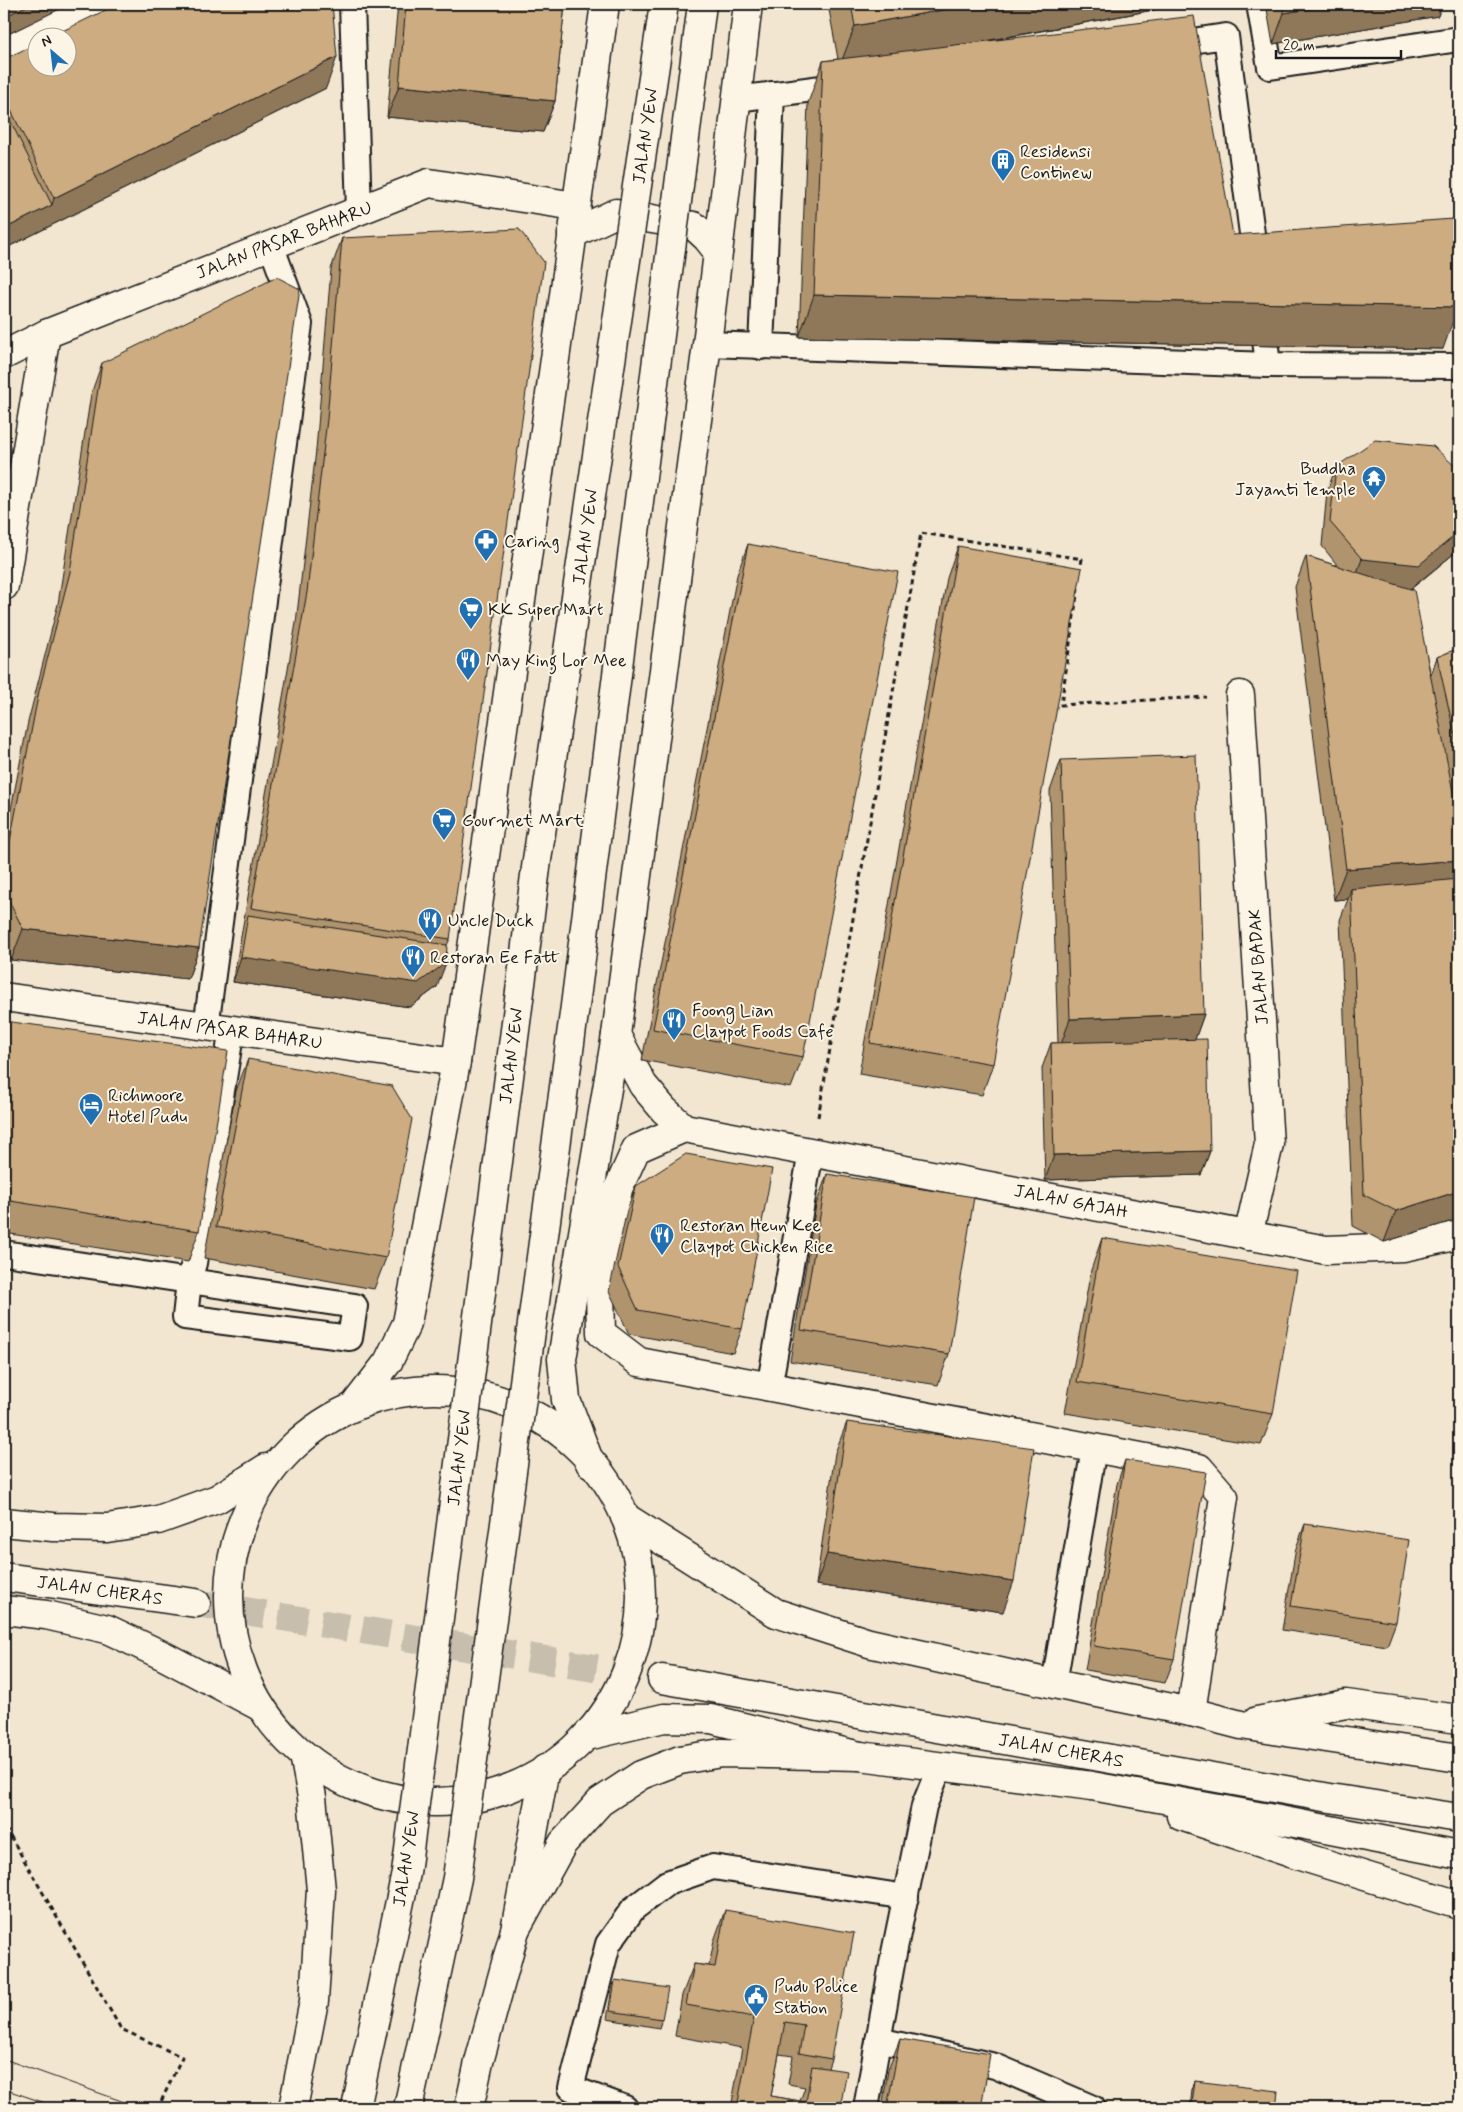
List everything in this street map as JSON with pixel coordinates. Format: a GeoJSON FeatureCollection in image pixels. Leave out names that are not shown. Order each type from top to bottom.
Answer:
{"type":"FeatureCollection","features":[{"type":"Feature","properties":{"kind":"street"},"geometry":{"type":"LineString","coordinates":[[354,1406],[388,1362],[407,1323],[456,1062],[575,206],[605,4]]}},
{"type":"Feature","properties":{"kind":"street","name":"JALAN YEW"},"geometry":{"type":"LineString","coordinates":[[356,2108],[406,1873],[537,860],[664,4]]}},
{"type":"Feature","properties":{"kind":"street"},"geometry":{"type":"LineString","coordinates":[[408,2108],[460,1859],[578,986],[702,4]]}},
{"type":"Feature","properties":{"kind":"street"},"geometry":{"type":"LineString","coordinates":[[590,1463],[566,1400],[562,1359],[616,1035],[707,344],[748,4]]}},
{"type":"Feature","properties":{"kind":"street","name":"JALAN PASAR BAHARU"},"geometry":{"type":"LineString","coordinates":[[4,355],[46,334],[429,183],[575,206]]}},
{"type":"Feature","properties":{"kind":"street"},"geometry":{"type":"LineString","coordinates":[[572,234],[616,213],[694,226],[718,252]]}},
{"type":"Feature","properties":{"kind":"street"},"geometry":{"type":"LineString","coordinates":[[4,586],[46,334]]}},
{"type":"Feature","properties":{"kind":"street","name":"JALAN BADAK"},"geometry":{"type":"LineString","coordinates":[[1240,695],[1269,1144],[1248,1236]]}},
{"type":"Feature","properties":{"kind":"street","name":"JALAN PASAR BAHARU"},"geometry":{"type":"LineString","coordinates":[[4,997],[456,1062]]}},
{"type":"Feature","properties":{"kind":"street"},"geometry":{"type":"LineString","coordinates":[[616,1035],[643,1085],[664,1110],[684,1128],[636,1149],[618,1189],[600,1290],[601,1333],[639,1362],[1199,1468],[1224,1496],[1191,1712]]}},
{"type":"Feature","properties":{"kind":"street","name":"JALAN GAJAH"},"geometry":{"type":"LineString","coordinates":[[684,1128],[1326,1250],[1403,1248],[1459,1235]]}},
{"type":"Feature","properties":{"kind":"street"},"geometry":{"type":"LineString","coordinates":[[4,1522],[53,1527],[107,1528],[158,1520],[217,1499],[284,1457],[317,1429],[354,1406],[409,1391],[467,1393],[513,1406],[542,1423],[590,1463],[610,1488],[625,1516],[639,1554],[646,1600],[639,1644],[619,1694],[587,1736],[545,1769],[486,1796],[422,1802],[359,1788],[304,1755],[261,1707],[239,1668],[230,1634],[226,1587],[236,1533],[255,1491],[284,1457]]}},
{"type":"Feature","properties":{"kind":"street"},"geometry":{"type":"LineString","coordinates":[[625,1516],[776,1613],[870,1643],[1241,1724],[1459,1758]]}},
{"type":"Feature","properties":{"kind":"street","name":"JALAN CHERAS"},"geometry":{"type":"LineString","coordinates":[[4,1576],[196,1603]]}},
{"type":"Feature","properties":{"kind":"street"},"geometry":{"type":"LineString","coordinates":[[4,1610],[46,1615],[107,1629],[164,1656],[261,1707]]}},
{"type":"Feature","properties":{"kind":"street","name":"JALAN CHERAS"},"geometry":{"type":"LineString","coordinates":[[662,1679],[1330,1798],[1459,1818]]}},
{"type":"Feature","properties":{"kind":"street"},"geometry":{"type":"LineString","coordinates":[[1241,1724],[1346,1704],[1459,1719]]}},
{"type":"Feature","properties":{"kind":"street"},"geometry":{"type":"LineString","coordinates":[[587,1736],[664,1718],[711,1720],[860,1756]]}},
{"type":"Feature","properties":{"kind":"street"},"geometry":{"type":"LineString","coordinates":[[515,1930],[563,1843],[600,1802],[641,1774],[680,1760],[721,1753],[860,1756],[1092,1786],[1274,1818],[1459,1855]]}},
{"type":"Feature","properties":{"kind":"street"},"geometry":{"type":"LineString","coordinates":[[292,2108],[314,2001],[321,1890],[312,1797],[304,1755]]}},
{"type":"Feature","properties":{"kind":"street"},"geometry":{"type":"LineString","coordinates":[[469,2108],[479,2062],[515,1930],[545,1769]]}},
{"type":"Feature","properties":{"kind":"street"},"geometry":{"type":"LineString","coordinates":[[1092,1786],[1297,1855],[1459,1905]]}},
{"type":"Feature","properties":{"kind":"lane"},"geometry":{"type":"LineString","coordinates":[[4,50],[96,4]]}},
{"type":"Feature","properties":{"kind":"lane"},"geometry":{"type":"LineString","coordinates":[[352,4],[359,210]]}},
{"type":"Feature","properties":{"kind":"lane"},"geometry":{"type":"LineString","coordinates":[[1258,4],[1270,67],[1459,39]]}},
{"type":"Feature","properties":{"kind":"lane"},"geometry":{"type":"LineString","coordinates":[[1140,48],[1226,36],[1265,255],[1259,288],[1268,365]]}},
{"type":"Feature","properties":{"kind":"lane"},"geometry":{"type":"LineString","coordinates":[[737,99],[869,82]]}},
{"type":"Feature","properties":{"kind":"lane"},"geometry":{"type":"LineString","coordinates":[[761,347],[772,94]]}},
{"type":"Feature","properties":{"kind":"lane"},"geometry":{"type":"LineString","coordinates":[[4,1253],[189,1281],[355,1306],[350,1338],[185,1317],[189,1281],[194,1263],[219,1028],[300,324],[271,245]]}},
{"type":"Feature","properties":{"kind":"lane"},"geometry":{"type":"LineString","coordinates":[[707,344],[1268,365],[1459,366]]}},
{"type":"Feature","properties":{"kind":"lane"},"geometry":{"type":"LineString","coordinates":[[769,1388],[811,1152]]}},
{"type":"Feature","properties":{"kind":"lane"},"geometry":{"type":"LineString","coordinates":[[1054,1684],[1094,1448]]}},
{"type":"Feature","properties":{"kind":"lane"},"geometry":{"type":"LineString","coordinates":[[866,2108],[924,1806],[940,1766]]}},
{"type":"Feature","properties":{"kind":"lane"},"geometry":{"type":"LineString","coordinates":[[625,2108],[571,2088],[608,1944],[633,1909],[667,1883],[713,1867],[906,1897]]}},
{"type":"Feature","properties":{"kind":"lane"},"geometry":{"type":"LineString","coordinates":[[878,2040],[995,2066],[1093,2108]]}},
{"type":"Feature","properties":{"kind":"path"},"geometry":{"type":"LineString","coordinates":[[811,1152],[922,533],[1082,559],[1061,705],[1240,695]]}},
{"type":"Feature","properties":{"kind":"path"},"geometry":{"type":"LineString","coordinates":[[4,1831],[8,1832],[121,2029],[182,2057],[158,2108]]}},
{"type":"Feature","properties":{"kind":"building"},"geometry":{"type":"Polygon","coordinates":[[[4,4],[30,4],[4,17],[4,4]]]}},
{"type":"Feature","properties":{"kind":"building"},"geometry":{"type":"Polygon","coordinates":[[[118,4],[332,4],[337,57],[54,198],[4,96],[4,59],[28,48],[28,78],[78,78],[78,28],[69,28],[118,4]]]}},
{"type":"Feature","properties":{"kind":"building"},"geometry":{"type":"Polygon","coordinates":[[[406,4],[565,4],[555,101],[399,86],[406,4]]]}},
{"type":"Feature","properties":{"kind":"building"},"geometry":{"type":"Polygon","coordinates":[[[851,4],[975,4],[855,26],[851,4]]]}},
{"type":"Feature","properties":{"kind":"building"},"geometry":{"type":"Polygon","coordinates":[[[1283,4],[1337,4],[1284,13],[1283,4]]]}},
{"type":"Feature","properties":{"kind":"building","name":"Residensi Continew"},"geometry":{"type":"Polygon","coordinates":[[[1194,16],[1233,235],[1453,219],[1458,307],[814,295],[823,61],[1194,16]]]}},
{"type":"Feature","properties":{"kind":"building"},"geometry":{"type":"Polygon","coordinates":[[[4,108],[52,205],[4,229],[4,108]]]}},
{"type":"Feature","properties":{"kind":"building"},"geometry":{"type":"Polygon","coordinates":[[[519,229],[544,262],[450,939],[251,908],[307,592],[327,419],[342,238],[519,229]]]}},
{"type":"Feature","properties":{"kind":"building"},"geometry":{"type":"Polygon","coordinates":[[[277,277],[300,289],[199,948],[23,929],[4,891],[4,872],[39,691],[70,572],[102,363],[277,277]]]}},
{"type":"Feature","properties":{"kind":"building"},"geometry":{"type":"Polygon","coordinates":[[[1375,440],[1433,446],[1459,470],[1459,532],[1419,565],[1362,559],[1330,522],[1336,467],[1375,440]]]}},
{"type":"Feature","properties":{"kind":"building"},"geometry":{"type":"Polygon","coordinates":[[[748,544],[898,572],[803,1057],[653,1029],[748,544]]]}},
{"type":"Feature","properties":{"kind":"building"},"geometry":{"type":"Polygon","coordinates":[[[958,546],[1082,568],[993,1064],[870,1043],[958,546]]]}},
{"type":"Feature","properties":{"kind":"building"},"geometry":{"type":"Polygon","coordinates":[[[1306,556],[1414,590],[1459,823],[1459,860],[1346,869],[1306,556]]]}},
{"type":"Feature","properties":{"kind":"building"},"geometry":{"type":"Polygon","coordinates":[[[1459,648],[1459,753],[1437,657],[1459,648]]]}},
{"type":"Feature","properties":{"kind":"building"},"geometry":{"type":"Polygon","coordinates":[[[1196,755],[1204,1014],[1070,1019],[1061,760],[1196,755]]]}},
{"type":"Feature","properties":{"kind":"building"},"geometry":{"type":"Polygon","coordinates":[[[1459,879],[1459,1191],[1396,1211],[1364,1195],[1351,889],[1459,879]]]}},
{"type":"Feature","properties":{"kind":"building"},"geometry":{"type":"Polygon","coordinates":[[[248,915],[447,945],[446,963],[418,983],[241,957],[248,915]]]}},
{"type":"Feature","properties":{"kind":"building"},"geometry":{"type":"Polygon","coordinates":[[[4,1021],[228,1051],[199,1231],[4,1200],[4,1021]]]}},
{"type":"Feature","properties":{"kind":"building"},"geometry":{"type":"Polygon","coordinates":[[[1207,1039],[1210,1151],[1054,1155],[1051,1043],[1207,1039]]]}},
{"type":"Feature","properties":{"kind":"building"},"geometry":{"type":"Polygon","coordinates":[[[248,1059],[392,1086],[412,1119],[386,1258],[216,1227],[248,1059]]]}},
{"type":"Feature","properties":{"kind":"building"},"geometry":{"type":"Polygon","coordinates":[[[686,1154],[772,1169],[742,1329],[638,1310],[618,1267],[636,1186],[686,1154]]]}},
{"type":"Feature","properties":{"kind":"building"},"geometry":{"type":"Polygon","coordinates":[[[827,1174],[974,1197],[949,1354],[801,1330],[827,1174]]]}},
{"type":"Feature","properties":{"kind":"building"},"geometry":{"type":"Polygon","coordinates":[[[1102,1238],[1297,1271],[1273,1414],[1077,1382],[1102,1238]]]}},
{"type":"Feature","properties":{"kind":"building"},"geometry":{"type":"Polygon","coordinates":[[[847,1422],[1034,1448],[1014,1581],[827,1554],[847,1422]]]}},
{"type":"Feature","properties":{"kind":"building"},"geometry":{"type":"Polygon","coordinates":[[[1125,1460],[1206,1472],[1174,1659],[1094,1646],[1125,1460]]]}},
{"type":"Feature","properties":{"kind":"building"},"geometry":{"type":"Polygon","coordinates":[[[1305,1524],[1409,1540],[1396,1622],[1291,1606],[1305,1524]]]}},
{"type":"Feature","properties":{"kind":"building","name":"Pudu Police Station"},"geometry":{"type":"Polygon","coordinates":[[[725,1910],[854,1933],[831,2059],[799,2053],[804,2025],[785,2022],[771,2096],[806,2102],[812,2066],[847,2071],[840,2108],[737,2108],[754,2017],[686,2005],[694,1964],[715,1967],[725,1910]]]}},
{"type":"Feature","properties":{"kind":"building"},"geometry":{"type":"Polygon","coordinates":[[[615,1980],[668,1988],[662,2019],[610,2011],[615,1980]]]}},
{"type":"Feature","properties":{"kind":"building"},"geometry":{"type":"Polygon","coordinates":[[[900,2039],[990,2054],[981,2108],[887,2108],[900,2039]]]}},
{"type":"Feature","properties":{"kind":"building"},"geometry":{"type":"Polygon","coordinates":[[[1195,2081],[1278,2091],[1276,2108],[1229,2108],[1192,2104],[1195,2081]]]}},
{"type":"Feature","properties":{"kind":"tunnel"},"geometry":{"type":"LineString","coordinates":[[196,1603],[662,1679]]}},
{"type":"Feature","properties":{"kind":"tram line"},"geometry":{"type":"LineString","coordinates":[[4,2059],[141,2108]]}},
{"type":"Feature","properties":{"kind":"tram line"},"geometry":{"type":"LineString","coordinates":[[4,2089],[60,2108]]}},
{"type":"Feature","properties":{"kind":"place","name":"Residensi Continew"},"geometry":{"type":"Point","coordinates":[1003,182]}},
{"type":"Feature","properties":{"kind":"place","name":"Buddha Jayanti Temple"},"geometry":{"type":"Point","coordinates":[1374,499]}},
{"type":"Feature","properties":{"kind":"place","name":"Caring"},"geometry":{"type":"Point","coordinates":[486,562]}},
{"type":"Feature","properties":{"kind":"place","name":"KK Super Mart"},"geometry":{"type":"Point","coordinates":[471,630]}},
{"type":"Feature","properties":{"kind":"place","name":"May King Lor Mee"},"geometry":{"type":"Point","coordinates":[468,681]}},
{"type":"Feature","properties":{"kind":"place","name":"Gourmet Mart"},"geometry":{"type":"Point","coordinates":[444,841]}},
{"type":"Feature","properties":{"kind":"place","name":"Uncle Duck"},"geometry":{"type":"Point","coordinates":[430,941]}},
{"type":"Feature","properties":{"kind":"place","name":"Restoran Ee Fatt"},"geometry":{"type":"Point","coordinates":[413,978]}},
{"type":"Feature","properties":{"kind":"place","name":"Foong Lian Claypot Foods Cafe"},"geometry":{"type":"Point","coordinates":[674,1041]}},
{"type":"Feature","properties":{"kind":"place","name":"Richmoore Hotel Pudu"},"geometry":{"type":"Point","coordinates":[91,1126]}},
{"type":"Feature","properties":{"kind":"place","name":"Restoran Heun Kee Claypot Chicken Rice"},"geometry":{"type":"Point","coordinates":[662,1256]}},
{"type":"Feature","properties":{"kind":"place","name":"Pudu Police Station"},"geometry":{"type":"Point","coordinates":[756,2017]}}]}
